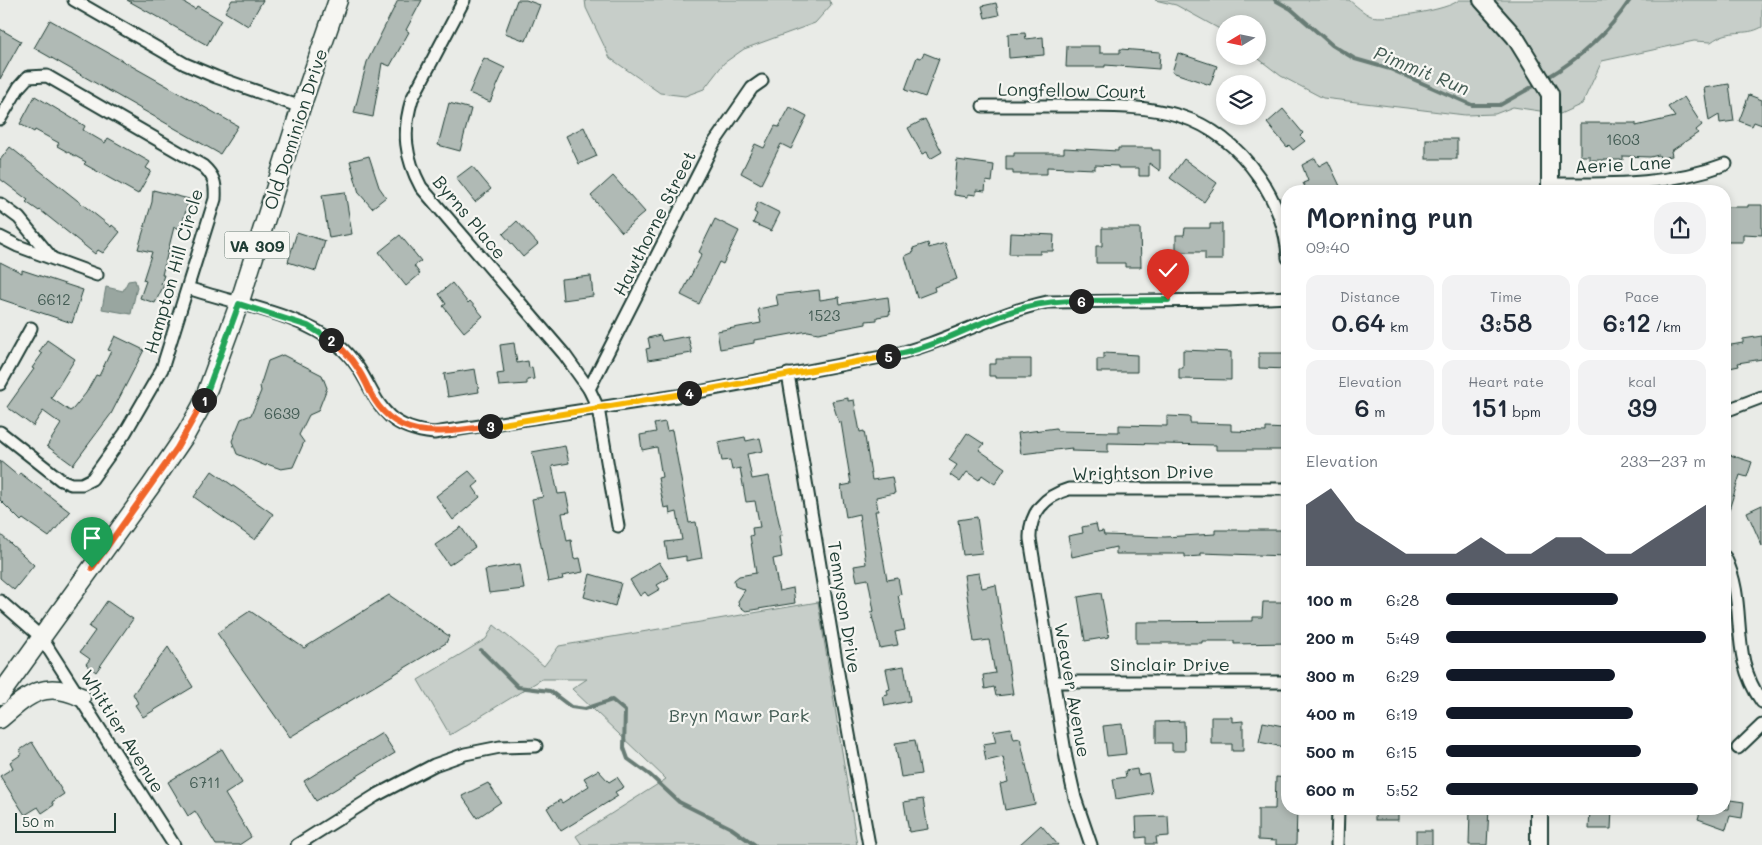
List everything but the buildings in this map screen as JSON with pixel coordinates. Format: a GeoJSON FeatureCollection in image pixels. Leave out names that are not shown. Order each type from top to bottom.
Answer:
{"type":"FeatureCollection","features":[{"type":"Feature","properties":{"kind":"main road","name":"Old Dominion Drive"},"geometry":{"type":"LineString","coordinates":[[0,695],[150,487],[186,434],[209,388],[239,304],[300,107],[338,0]]}},
{"type":"Feature","properties":{"kind":"main road"},"geometry":{"type":"LineString","coordinates":[[0,719],[22,700],[40,690],[61,689],[81,697]]}},
{"type":"Feature","properties":{"kind":"street"},"geometry":{"type":"LineString","coordinates":[[74,0],[185,64],[300,107]]}},
{"type":"Feature","properties":{"kind":"street","name":"Byrns Place"},"geometry":{"type":"LineString","coordinates":[[464,0],[412,99],[407,117],[405,136],[407,154],[412,171],[421,187],[564,354],[589,389],[598,408],[618,526]]}},
{"type":"Feature","properties":{"kind":"street"},"geometry":{"type":"LineString","coordinates":[[1482,0],[1515,37],[1550,94],[1550,185]]}},
{"type":"Feature","properties":{"kind":"street","name":"Hampton Hill Circle"},"geometry":{"type":"LineString","coordinates":[[0,119],[19,87],[28,78],[47,76],[203,166],[212,175],[216,186],[215,199],[162,369],[125,432],[92,479],[76,484],[61,480],[0,432]]}},
{"type":"Feature","properties":{"kind":"street","name":"Hawthorne Street"},"geometry":{"type":"LineString","coordinates":[[589,389],[714,143],[747,95],[762,81]]}},
{"type":"Feature","properties":{"kind":"street","name":"Longfellow Court"},"geometry":{"type":"LineString","coordinates":[[983,106],[1134,106],[1172,113],[1193,121],[1215,133],[1234,148],[1260,179],[1276,206],[1281,221]]}},
{"type":"Feature","properties":{"kind":"street","name":"Aerie Lane"},"geometry":{"type":"LineString","coordinates":[[1601,185],[1652,182],[1679,178],[1726,164]]}},
{"type":"Feature","properties":{"kind":"street"},"geometry":{"type":"LineString","coordinates":[[0,204],[19,218],[52,259]]}},
{"type":"Feature","properties":{"kind":"street"},"geometry":{"type":"LineString","coordinates":[[0,237],[52,259],[97,275]]}},
{"type":"Feature","properties":{"kind":"street"},"geometry":{"type":"LineString","coordinates":[[188,288],[308,326],[338,345],[352,358],[381,408],[398,423],[418,431],[434,433],[517,422],[677,396],[924,348],[1025,307],[1047,302],[1227,300],[1281,297]]}},
{"type":"Feature","properties":{"kind":"street"},"geometry":{"type":"LineString","coordinates":[[0,384],[31,328]]}},
{"type":"Feature","properties":{"kind":"street","name":"Tennyson Drive"},"geometry":{"type":"LineString","coordinates":[[788,374],[869,845]]}},
{"type":"Feature","properties":{"kind":"street"},"geometry":{"type":"LineString","coordinates":[[1731,408],[1762,397]]}},
{"type":"Feature","properties":{"kind":"street","name":"Wrightson Drive"},"geometry":{"type":"LineString","coordinates":[[1030,539],[1032,520],[1038,508],[1057,493],[1070,489],[1281,489]]}},
{"type":"Feature","properties":{"kind":"street","name":"Weaver Avenue"},"geometry":{"type":"LineString","coordinates":[[1030,539],[1066,758],[1091,845]]}},
{"type":"Feature","properties":{"kind":"street"},"geometry":{"type":"LineString","coordinates":[[1731,572],[1738,600],[1739,644],[1743,663],[1762,702]]}},
{"type":"Feature","properties":{"kind":"street","name":"Whittier Avenue"},"geometry":{"type":"LineString","coordinates":[[0,601],[41,637],[174,845]]}},
{"type":"Feature","properties":{"kind":"street","name":"Sinclair Drive"},"geometry":{"type":"LineString","coordinates":[[1053,682],[1281,682]]}},
{"type":"Feature","properties":{"kind":"street"},"geometry":{"type":"LineString","coordinates":[[1738,748],[1762,725]]}},
{"type":"Feature","properties":{"kind":"street"},"geometry":{"type":"LineString","coordinates":[[297,845],[381,793],[403,783],[434,764],[465,754],[500,747],[536,746]]}},
{"type":"Feature","properties":{"kind":"street"},"geometry":{"type":"LineString","coordinates":[[1337,845],[1338,815]]}},
{"type":"Feature","properties":{"kind":"street"},"geometry":{"type":"LineString","coordinates":[[1539,815],[1539,845]]}},
{"type":"Feature","properties":{"kind":"green space"},"geometry":{"type":"Polygon","coordinates":[[[585,0],[830,0],[831,5],[815,23],[744,49],[724,63],[704,89],[685,96],[660,93],[610,58],[586,8],[585,0]]]}},
{"type":"Feature","properties":{"kind":"green space"},"geometry":{"type":"Polygon","coordinates":[[[1155,0],[1349,0],[1368,15],[1389,17],[1430,11],[1453,4],[1459,0],[1762,0],[1762,27],[1756,30],[1731,33],[1718,37],[1711,42],[1694,41],[1602,61],[1582,104],[1560,114],[1513,107],[1495,114],[1465,115],[1323,98],[1281,76],[1266,64],[1266,15],[1216,15],[1216,27],[1176,5],[1155,0]]]}},
{"type":"Feature","properties":{"kind":"green space","name":"Bryn Mawr Park"},"geometry":{"type":"Polygon","coordinates":[[[818,602],[857,845],[582,845],[576,836],[666,779],[572,689],[587,679],[542,679],[450,735],[418,680],[486,639],[494,625],[544,666],[559,646],[818,602]]]}},
{"type":"Feature","properties":{"kind":"shaded area"},"geometry":{"type":"Polygon","coordinates":[[[135,280],[137,287],[131,314],[102,309],[106,287],[123,291],[128,281],[135,280]]]}},
{"type":"Feature","properties":{"kind":"waterway","name":"Pimmit Run"},"geometry":{"type":"LineString","coordinates":[[1275,0],[1291,9],[1332,45],[1355,59],[1390,69],[1472,105],[1500,105],[1539,83]]}},
{"type":"Feature","properties":{"kind":"waterway","name":"Pimmit Run"},"geometry":{"type":"LineString","coordinates":[[1545,79],[1570,63],[1592,44],[1630,0]]}},
{"type":"Feature","properties":{"kind":"waterway"},"geometry":{"type":"LineString","coordinates":[[481,650],[518,687],[550,691],[571,707],[585,709],[612,700],[625,711],[624,748],[628,759],[650,775],[679,802],[731,828],[755,845]]}},
{"type":"Feature","properties":{"kind":"route"},"geometry":{"type":"LineString","coordinates":[[92,568],[186,434],[209,388],[239,304],[308,326],[338,345],[352,358],[381,408],[392,419],[418,431],[434,433],[517,422],[677,396],[892,355],[924,348],[1025,307],[1047,302],[1168,300]]}}]}
